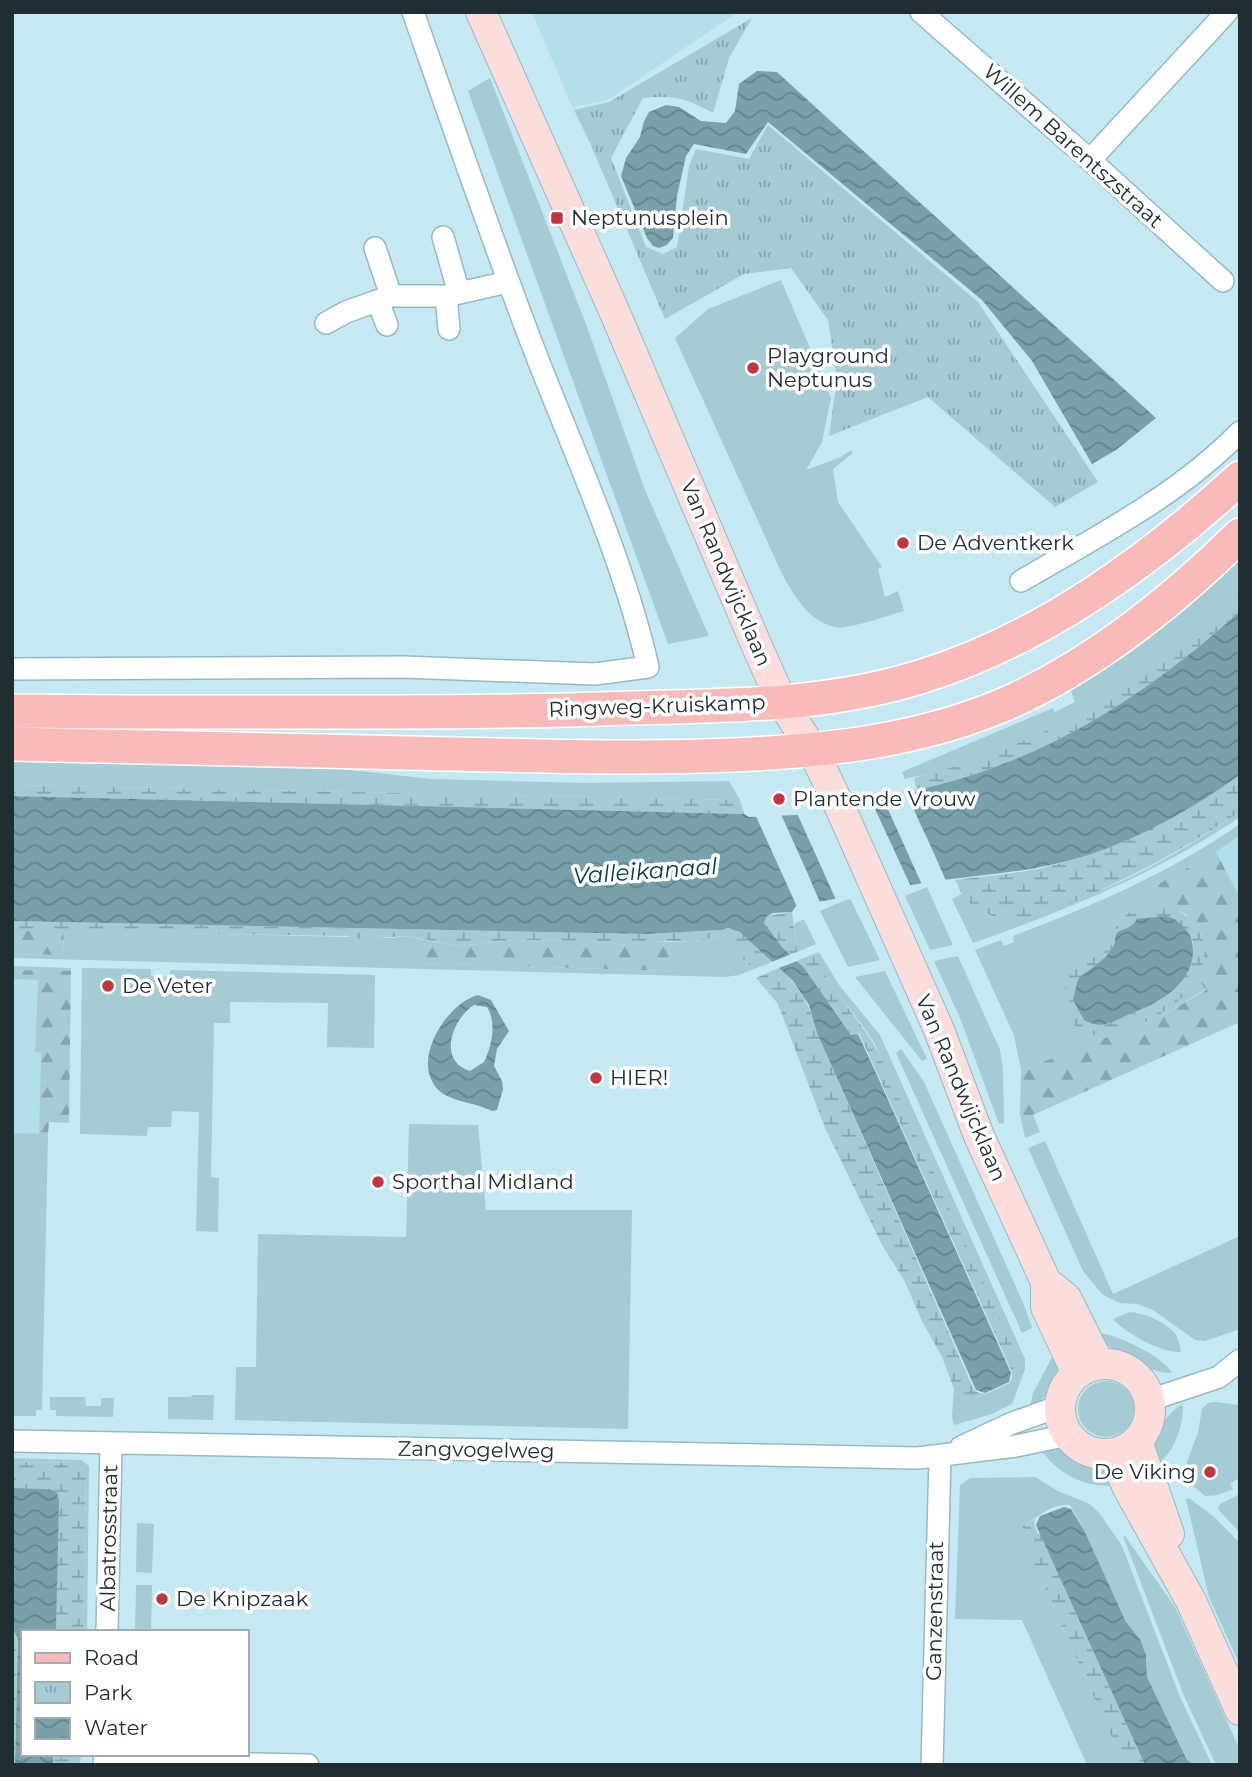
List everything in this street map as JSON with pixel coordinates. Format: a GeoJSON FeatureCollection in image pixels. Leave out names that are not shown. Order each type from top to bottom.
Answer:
{"type":"FeatureCollection","features":[{"type":"Feature","properties":{"kind":"main road","name":"Ringweg-Kruiskamp"},"geometry":{"type":"LineString","coordinates":[[12,710],[427,713],[782,702],[880,688],[925,676],[981,655],[1040,625],[1091,593],[1195,519],[1240,478]]}},
{"type":"Feature","properties":{"kind":"main road"},"geometry":{"type":"LineString","coordinates":[[12,744],[684,757],[813,751],[869,743],[917,733],[1010,702],[1055,678],[1148,616],[1216,559],[1240,535]]}},
{"type":"Feature","properties":{"kind":"street"},"geometry":{"type":"LineString","coordinates":[[326,323],[346,312],[384,299],[452,295],[508,282],[413,12]]}},
{"type":"Feature","properties":{"kind":"street","name":"Van Randwijcklaan"},"geometry":{"type":"LineString","coordinates":[[481,12],[615,313],[782,702],[813,751],[839,805],[939,1030],[979,1136],[1046,1282],[1066,1298],[1088,1368]]}},
{"type":"Feature","properties":{"kind":"street","name":"Willem Barentszstraat"},"geometry":{"type":"LineString","coordinates":[[921,12],[1223,281]]}},
{"type":"Feature","properties":{"kind":"street"},"geometry":{"type":"LineString","coordinates":[[1090,160],[1227,12]]}},
{"type":"Feature","properties":{"kind":"street"},"geometry":{"type":"LineString","coordinates":[[443,237],[452,295],[449,330]]}},
{"type":"Feature","properties":{"kind":"street"},"geometry":{"type":"LineString","coordinates":[[376,248],[387,326]]}},
{"type":"Feature","properties":{"kind":"street","name":"Ringweg-Kruiskamp"},"geometry":{"type":"LineString","coordinates":[[12,669],[403,667],[595,674],[648,667],[613,551],[508,282]]}},
{"type":"Feature","properties":{"kind":"street"},"geometry":{"type":"LineString","coordinates":[[1021,581],[1140,513],[1186,480],[1240,432]]}},
{"type":"Feature","properties":{"kind":"street"},"geometry":{"type":"LineString","coordinates":[[1150,1400],[1219,1377],[1239,1362]]}},
{"type":"Feature","properties":{"kind":"street"},"geometry":{"type":"LineString","coordinates":[[1113,1364],[1126,1368],[1137,1376],[1150,1400],[1146,1429],[1125,1447],[1088,1451],[1068,1435],[1061,1421],[1059,1406],[1063,1391],[1088,1368],[1113,1364]]}},
{"type":"Feature","properties":{"kind":"street","name":"Zangvogelweg"},"geometry":{"type":"LineString","coordinates":[[940,1457],[1010,1424],[1059,1406]]}},
{"type":"Feature","properties":{"kind":"street","name":"Zangvogelweg"},"geometry":{"type":"LineString","coordinates":[[12,1441],[940,1457],[1068,1435]]}},
{"type":"Feature","properties":{"kind":"street","name":"Albatrosstraat"},"geometry":{"type":"LineString","coordinates":[[107,1630],[111,1444]]}},
{"type":"Feature","properties":{"kind":"street"},"geometry":{"type":"LineString","coordinates":[[1125,1447],[1128,1488],[1191,1601],[1240,1710]]}},
{"type":"Feature","properties":{"kind":"street","name":"Ganzenstraat"},"geometry":{"type":"LineString","coordinates":[[932,1765],[940,1457]]}},
{"type":"Feature","properties":{"kind":"street"},"geometry":{"type":"LineString","coordinates":[[104,1760],[308,1765]]}},
{"type":"Feature","properties":{"kind":"shaded area"},"geometry":{"type":"Polygon","coordinates":[[[532,12],[738,12],[608,100],[572,107],[532,12]]]}},
{"type":"Feature","properties":{"kind":"shaded area"},"geometry":{"type":"Polygon","coordinates":[[[1240,835],[1240,898],[1216,852],[1240,835]]]}},
{"type":"Feature","properties":{"kind":"shaded area"},"geometry":{"type":"Polygon","coordinates":[[[12,979],[38,979],[35,1052],[41,1053],[39,1134],[12,1133],[12,979]]]}},
{"type":"Feature","properties":{"kind":"green space"},"geometry":{"type":"Polygon","coordinates":[[[752,18],[729,58],[713,113],[680,99],[643,98],[611,158],[646,247],[663,254],[677,247],[689,166],[696,149],[749,159],[768,125],[978,302],[1098,482],[1055,507],[928,397],[829,436],[837,379],[828,320],[791,268],[744,274],[665,319],[574,110],[609,102],[752,18]]]}},
{"type":"Feature","properties":{"kind":"green space"},"geometry":{"type":"Polygon","coordinates":[[[490,78],[587,327],[645,490],[709,636],[668,644],[468,91],[490,78]]]}},
{"type":"Feature","properties":{"kind":"green space","name":"Playground Neptunus"},"geometry":{"type":"Polygon","coordinates":[[[781,280],[831,398],[822,442],[806,470],[841,457],[851,450],[853,453],[833,469],[838,502],[882,567],[878,569],[885,597],[898,591],[904,611],[858,624],[835,627],[817,619],[803,606],[782,574],[675,338],[708,309],[781,280]]]}},
{"type":"Feature","properties":{"kind":"green space"},"geometry":{"type":"Polygon","coordinates":[[[1240,549],[1240,594],[1188,642],[1131,684],[1070,721],[1005,751],[905,779],[902,772],[1053,708],[1055,712],[1075,702],[1069,686],[1240,549]]]}},
{"type":"Feature","properties":{"kind":"green space"},"geometry":{"type":"Polygon","coordinates":[[[1240,594],[1240,611],[1205,642],[1130,698],[1049,744],[1007,763],[917,790],[914,778],[1006,749],[1089,709],[1129,685],[1204,628],[1240,594]]]}},
{"type":"Feature","properties":{"kind":"green space"},"geometry":{"type":"Polygon","coordinates":[[[12,758],[296,764],[431,779],[584,783],[729,781],[740,800],[12,785],[12,758]]]}},
{"type":"Feature","properties":{"kind":"green space"},"geometry":{"type":"Polygon","coordinates":[[[1240,775],[1240,812],[1126,878],[1031,919],[1018,922],[987,914],[967,900],[955,880],[1035,869],[1098,851],[1171,818],[1240,775]]]}},
{"type":"Feature","properties":{"kind":"green space"},"geometry":{"type":"Polygon","coordinates":[[[12,785],[740,800],[744,814],[12,796],[12,785]]]}},
{"type":"Feature","properties":{"kind":"green space"},"geometry":{"type":"Polygon","coordinates":[[[1240,812],[1240,817],[1209,837],[1144,873],[1043,917],[973,943],[952,899],[962,894],[982,912],[997,918],[1085,897],[1165,859],[1240,812]]]}},
{"type":"Feature","properties":{"kind":"green space"},"geometry":{"type":"Polygon","coordinates":[[[1240,824],[1240,835],[1216,852],[1155,886],[1177,909],[1206,989],[1158,1018],[1021,1070],[1014,1035],[975,950],[1001,940],[1004,946],[1014,942],[1013,936],[1130,887],[1186,858],[1240,824]]]}},
{"type":"Feature","properties":{"kind":"green space"},"geometry":{"type":"Polygon","coordinates":[[[1216,852],[1240,898],[1240,1022],[1033,1115],[1040,1132],[1025,1138],[1020,1114],[1021,1070],[1158,1018],[1206,990],[1197,977],[1204,956],[1202,935],[1186,914],[1168,907],[1155,886],[1216,852]]]}},
{"type":"Feature","properties":{"kind":"green space"},"geometry":{"type":"Polygon","coordinates":[[[927,887],[953,945],[930,950],[905,896],[927,887]]]}},
{"type":"Feature","properties":{"kind":"green space"},"geometry":{"type":"Polygon","coordinates":[[[850,898],[880,960],[848,967],[820,911],[850,898]]]}},
{"type":"Feature","properties":{"kind":"green space"},"geometry":{"type":"Polygon","coordinates":[[[1144,906],[1160,906],[1175,909],[1187,916],[1202,937],[1205,951],[1203,965],[1196,981],[1179,1000],[1144,1023],[1106,1035],[1084,1032],[1070,1018],[1066,1008],[1065,987],[1068,976],[1075,967],[1100,952],[1119,923],[1133,910],[1144,906]],[[1166,916],[1150,917],[1126,929],[1101,964],[1078,979],[1073,1000],[1084,1020],[1096,1023],[1113,1021],[1166,996],[1183,979],[1192,956],[1193,941],[1166,916]]]}},
{"type":"Feature","properties":{"kind":"green space"},"geometry":{"type":"Polygon","coordinates":[[[792,912],[797,952],[790,955],[764,923],[766,916],[792,912]]]}},
{"type":"Feature","properties":{"kind":"green space"},"geometry":{"type":"Polygon","coordinates":[[[804,919],[816,944],[797,952],[794,924],[804,919]]]}},
{"type":"Feature","properties":{"kind":"green space"},"geometry":{"type":"Polygon","coordinates":[[[12,921],[646,934],[728,929],[743,934],[773,962],[754,969],[742,958],[727,935],[696,941],[653,941],[637,946],[589,941],[515,940],[458,946],[408,936],[359,939],[347,936],[29,931],[12,930],[12,921]]]}},
{"type":"Feature","properties":{"kind":"green space"},"geometry":{"type":"Polygon","coordinates":[[[12,930],[64,930],[63,955],[12,954],[12,930]]]}},
{"type":"Feature","properties":{"kind":"green space"},"geometry":{"type":"Polygon","coordinates":[[[64,930],[391,938],[408,936],[419,939],[419,963],[669,971],[670,942],[696,941],[727,935],[742,958],[754,969],[725,977],[12,958],[12,954],[63,955],[64,930]]]}},
{"type":"Feature","properties":{"kind":"green space"},"geometry":{"type":"Polygon","coordinates":[[[419,939],[458,946],[515,940],[589,941],[637,946],[653,941],[670,942],[669,971],[419,963],[419,939]]]}},
{"type":"Feature","properties":{"kind":"green space"},"geometry":{"type":"Polygon","coordinates":[[[819,952],[839,985],[880,1035],[1025,1359],[1025,1369],[1012,1404],[992,1414],[954,1425],[954,1389],[961,1398],[976,1398],[1019,1379],[1021,1375],[876,1046],[814,957],[798,963],[796,961],[819,952]]]}},
{"type":"Feature","properties":{"kind":"green space"},"geometry":{"type":"Polygon","coordinates":[[[814,956],[882,1059],[1023,1370],[1019,1379],[1008,1384],[1012,1379],[1012,1372],[859,1033],[852,1036],[798,963],[814,956]]]}},
{"type":"Feature","properties":{"kind":"green space"},"geometry":{"type":"Polygon","coordinates":[[[958,956],[1000,1050],[1004,1123],[999,1124],[960,1018],[934,961],[958,956]]]}},
{"type":"Feature","properties":{"kind":"green space"},"geometry":{"type":"Polygon","coordinates":[[[12,966],[71,968],[71,971],[12,970],[12,966]]]}},
{"type":"Feature","properties":{"kind":"green space"},"geometry":{"type":"Polygon","coordinates":[[[82,968],[151,969],[151,976],[169,977],[170,970],[375,975],[374,1048],[327,1047],[328,1003],[230,1002],[230,1023],[214,1023],[211,1177],[219,1178],[218,1232],[196,1231],[199,1112],[172,1111],[171,1127],[148,1127],[147,1136],[80,1134],[82,968]]]}},
{"type":"Feature","properties":{"kind":"green space"},"geometry":{"type":"Polygon","coordinates":[[[779,968],[793,982],[808,1006],[817,1033],[974,1390],[987,1394],[967,1400],[961,1398],[954,1389],[942,1357],[904,1280],[882,1245],[825,1128],[778,1004],[756,978],[779,968]]]}},
{"type":"Feature","properties":{"kind":"green space"},"geometry":{"type":"Polygon","coordinates":[[[12,970],[71,971],[69,1123],[49,1122],[48,1134],[39,1134],[41,1053],[35,1052],[38,980],[12,979],[12,970]]]}},
{"type":"Feature","properties":{"kind":"green space"},"geometry":{"type":"Polygon","coordinates":[[[885,971],[927,1059],[922,1061],[855,977],[885,971]]]}},
{"type":"Feature","properties":{"kind":"green space"},"geometry":{"type":"Polygon","coordinates":[[[901,1049],[924,1082],[1024,1305],[1032,1328],[1022,1333],[896,1053],[901,1049]]]}},
{"type":"Feature","properties":{"kind":"green space"},"geometry":{"type":"Polygon","coordinates":[[[409,1124],[478,1125],[486,1210],[632,1210],[628,1429],[235,1420],[236,1367],[256,1367],[258,1234],[406,1237],[409,1124]]]}},
{"type":"Feature","properties":{"kind":"green space"},"geometry":{"type":"Polygon","coordinates":[[[12,1133],[48,1134],[42,1410],[36,1410],[36,1416],[12,1416],[12,1133]]]}},
{"type":"Feature","properties":{"kind":"green space"},"geometry":{"type":"Polygon","coordinates":[[[1045,1141],[1113,1294],[1240,1236],[1240,1329],[1205,1341],[1195,1340],[1153,1310],[1137,1304],[1120,1303],[1103,1295],[1083,1271],[1028,1148],[1045,1141]]]}},
{"type":"Feature","properties":{"kind":"green space"},"geometry":{"type":"Polygon","coordinates":[[[1130,1312],[1168,1326],[1177,1337],[1181,1352],[1144,1341],[1113,1319],[1130,1312]]]}},
{"type":"Feature","properties":{"kind":"green space"},"geometry":{"type":"Polygon","coordinates":[[[1096,1333],[1138,1347],[1160,1360],[1172,1373],[1154,1370],[1132,1360],[1095,1336],[1096,1333]]]}},
{"type":"Feature","properties":{"kind":"green space"},"geometry":{"type":"Polygon","coordinates":[[[1055,1352],[1057,1370],[1054,1384],[1032,1407],[1033,1393],[1055,1352]]]}},
{"type":"Feature","properties":{"kind":"green space"},"geometry":{"type":"Polygon","coordinates":[[[1106,1381],[1126,1389],[1134,1409],[1126,1429],[1106,1437],[1086,1429],[1078,1409],[1086,1389],[1106,1381]]]}},
{"type":"Feature","properties":{"kind":"green space"},"geometry":{"type":"Polygon","coordinates":[[[214,1395],[213,1420],[168,1419],[168,1397],[214,1395]]]}},
{"type":"Feature","properties":{"kind":"green space"},"geometry":{"type":"Polygon","coordinates":[[[50,1397],[85,1397],[86,1406],[101,1406],[101,1398],[114,1398],[113,1417],[56,1416],[56,1410],[50,1410],[50,1397]]]}},
{"type":"Feature","properties":{"kind":"green space"},"geometry":{"type":"Polygon","coordinates":[[[1208,1403],[1240,1405],[1240,1482],[1237,1479],[1230,1484],[1233,1489],[1219,1495],[1205,1496],[1190,1483],[1187,1462],[1198,1432],[1202,1409],[1208,1403]]]}},
{"type":"Feature","properties":{"kind":"green space"},"geometry":{"type":"Polygon","coordinates":[[[1180,1405],[1183,1406],[1177,1437],[1159,1464],[1153,1448],[1158,1429],[1180,1405]]]}},
{"type":"Feature","properties":{"kind":"green space"},"geometry":{"type":"Polygon","coordinates":[[[1053,1448],[1076,1456],[1099,1469],[1112,1478],[1112,1486],[1090,1484],[1063,1472],[1041,1450],[1053,1448]]]}},
{"type":"Feature","properties":{"kind":"green space"},"geometry":{"type":"Polygon","coordinates":[[[12,1458],[81,1460],[89,1466],[87,1630],[83,1630],[86,1471],[79,1463],[12,1462],[12,1458]]]}},
{"type":"Feature","properties":{"kind":"green space"},"geometry":{"type":"Polygon","coordinates":[[[12,1462],[79,1463],[86,1468],[83,1630],[56,1630],[58,1495],[50,1489],[12,1488],[12,1462]]]}},
{"type":"Feature","properties":{"kind":"green space"},"geometry":{"type":"Polygon","coordinates":[[[1035,1477],[1058,1491],[1090,1504],[1122,1546],[1180,1697],[1212,1765],[1194,1765],[1187,1760],[1147,1677],[1146,1655],[1140,1639],[1126,1622],[1070,1505],[1057,1506],[1023,1527],[1033,1541],[1032,1559],[1124,1765],[1087,1765],[1022,1620],[955,1619],[960,1485],[970,1478],[1035,1477]]]}},
{"type":"Feature","properties":{"kind":"green space"},"geometry":{"type":"Polygon","coordinates":[[[1240,1494],[1240,1533],[1218,1509],[1220,1504],[1240,1494]]]}},
{"type":"Feature","properties":{"kind":"green space"},"geometry":{"type":"Polygon","coordinates":[[[1189,1498],[1213,1516],[1240,1543],[1240,1665],[1209,1597],[1186,1499],[1189,1498]]]}},
{"type":"Feature","properties":{"kind":"green space"},"geometry":{"type":"Polygon","coordinates":[[[1035,1519],[1034,1525],[1038,1534],[1040,1533],[1145,1765],[1124,1765],[1032,1559],[1033,1540],[1022,1527],[1035,1519]]]}},
{"type":"Feature","properties":{"kind":"green space"},"geometry":{"type":"Polygon","coordinates":[[[137,1523],[154,1524],[152,1573],[136,1572],[137,1523]]]}},
{"type":"Feature","properties":{"kind":"green space"},"geometry":{"type":"Polygon","coordinates":[[[1123,1536],[1175,1607],[1240,1750],[1240,1765],[1216,1765],[1184,1696],[1123,1536]]]}},
{"type":"Feature","properties":{"kind":"green space"},"geometry":{"type":"Polygon","coordinates":[[[136,1585],[152,1585],[151,1630],[135,1630],[136,1585]]]}},
{"type":"Feature","properties":{"kind":"green space"},"geometry":{"type":"Polygon","coordinates":[[[12,1627],[18,1639],[15,1765],[12,1765],[12,1627]]]}},
{"type":"Feature","properties":{"kind":"green space"},"geometry":{"type":"Polygon","coordinates":[[[53,1756],[81,1756],[80,1765],[53,1765],[53,1756]]]}},
{"type":"Feature","properties":{"kind":"water"},"geometry":{"type":"Polygon","coordinates":[[[757,71],[777,72],[1156,418],[1116,450],[1092,464],[1032,361],[982,300],[768,122],[746,154],[694,144],[686,156],[677,196],[673,238],[667,245],[659,248],[653,246],[647,238],[621,176],[626,158],[640,137],[649,112],[666,105],[679,107],[701,121],[726,123],[735,111],[739,84],[757,71]]]}},
{"type":"Feature","properties":{"kind":"water","name":"Valleikanaal"},"geometry":{"type":"Polygon","coordinates":[[[1240,611],[1240,775],[1222,788],[1146,831],[1085,856],[1032,869],[925,883],[796,906],[792,912],[773,913],[766,917],[764,923],[783,948],[804,968],[851,1035],[858,1034],[1011,1373],[1009,1382],[985,1393],[976,1390],[817,1033],[809,1005],[793,981],[740,932],[728,928],[646,934],[12,921],[12,796],[744,814],[749,817],[797,815],[914,794],[917,790],[1007,763],[1049,744],[1130,698],[1205,642],[1240,611]]]}},
{"type":"Feature","properties":{"kind":"water"},"geometry":{"type":"Polygon","coordinates":[[[1166,916],[1183,926],[1192,944],[1191,964],[1180,984],[1162,999],[1111,1022],[1102,1025],[1084,1020],[1073,1000],[1078,979],[1106,956],[1119,931],[1131,926],[1137,919],[1166,916]]]}},
{"type":"Feature","properties":{"kind":"water"},"geometry":{"type":"Polygon","coordinates":[[[478,995],[491,1000],[509,1031],[497,1049],[494,1066],[503,1089],[497,1110],[492,1111],[444,1094],[433,1083],[429,1071],[428,1058],[438,1031],[456,1008],[478,995]],[[474,1005],[466,1011],[454,1029],[451,1040],[454,1058],[460,1066],[470,1071],[484,1062],[489,1048],[493,1027],[487,1007],[474,1005]]]}},
{"type":"Feature","properties":{"kind":"water"},"geometry":{"type":"Polygon","coordinates":[[[12,1488],[50,1489],[57,1493],[59,1500],[56,1630],[21,1630],[21,1756],[53,1756],[53,1765],[15,1765],[18,1639],[12,1627],[12,1488]]]}},
{"type":"Feature","properties":{"kind":"water"},"geometry":{"type":"Polygon","coordinates":[[[1064,1507],[1071,1509],[1085,1532],[1126,1622],[1140,1639],[1146,1655],[1147,1677],[1187,1760],[1194,1765],[1145,1765],[1036,1525],[1040,1516],[1064,1507]]]}},
{"type":"Feature","properties":{"kind":"pier"},"geometry":{"type":"Polygon","coordinates":[[[906,793],[947,883],[923,887],[882,796],[906,793]]]}},
{"type":"Feature","properties":{"kind":"pier"},"geometry":{"type":"Polygon","coordinates":[[[870,798],[912,889],[907,887],[837,902],[796,811],[808,812],[870,798]]]}},
{"type":"Feature","properties":{"kind":"pier"},"geometry":{"type":"Polygon","coordinates":[[[780,812],[821,905],[798,909],[755,814],[780,812]]]}},
{"type":"Feature","properties":{"kind":"pier"},"geometry":{"type":"Polygon","coordinates":[[[794,953],[800,960],[776,969],[769,963],[794,953]]]}},
{"type":"Feature","properties":{"kind":"place","name":"Neptunusplein"},"geometry":{"type":"Point","coordinates":[557,218]}},
{"type":"Feature","properties":{"kind":"place","name":"Playground Neptunus"},"geometry":{"type":"Point","coordinates":[753,368]}},
{"type":"Feature","properties":{"kind":"place","name":"De Adventkerk"},"geometry":{"type":"Point","coordinates":[903,543]}},
{"type":"Feature","properties":{"kind":"place","name":"Plantende Vrouw"},"geometry":{"type":"Point","coordinates":[779,799]}},
{"type":"Feature","properties":{"kind":"place","name":"De Veter"},"geometry":{"type":"Point","coordinates":[108,986]}},
{"type":"Feature","properties":{"kind":"place","name":"HIER!"},"geometry":{"type":"Point","coordinates":[596,1078]}},
{"type":"Feature","properties":{"kind":"place","name":"Sporthal Midland"},"geometry":{"type":"Point","coordinates":[378,1182]}},
{"type":"Feature","properties":{"kind":"place","name":"De Viking"},"geometry":{"type":"Point","coordinates":[1210,1472]}},
{"type":"Feature","properties":{"kind":"place","name":"De Knipzaak"},"geometry":{"type":"Point","coordinates":[162,1599]}}]}
